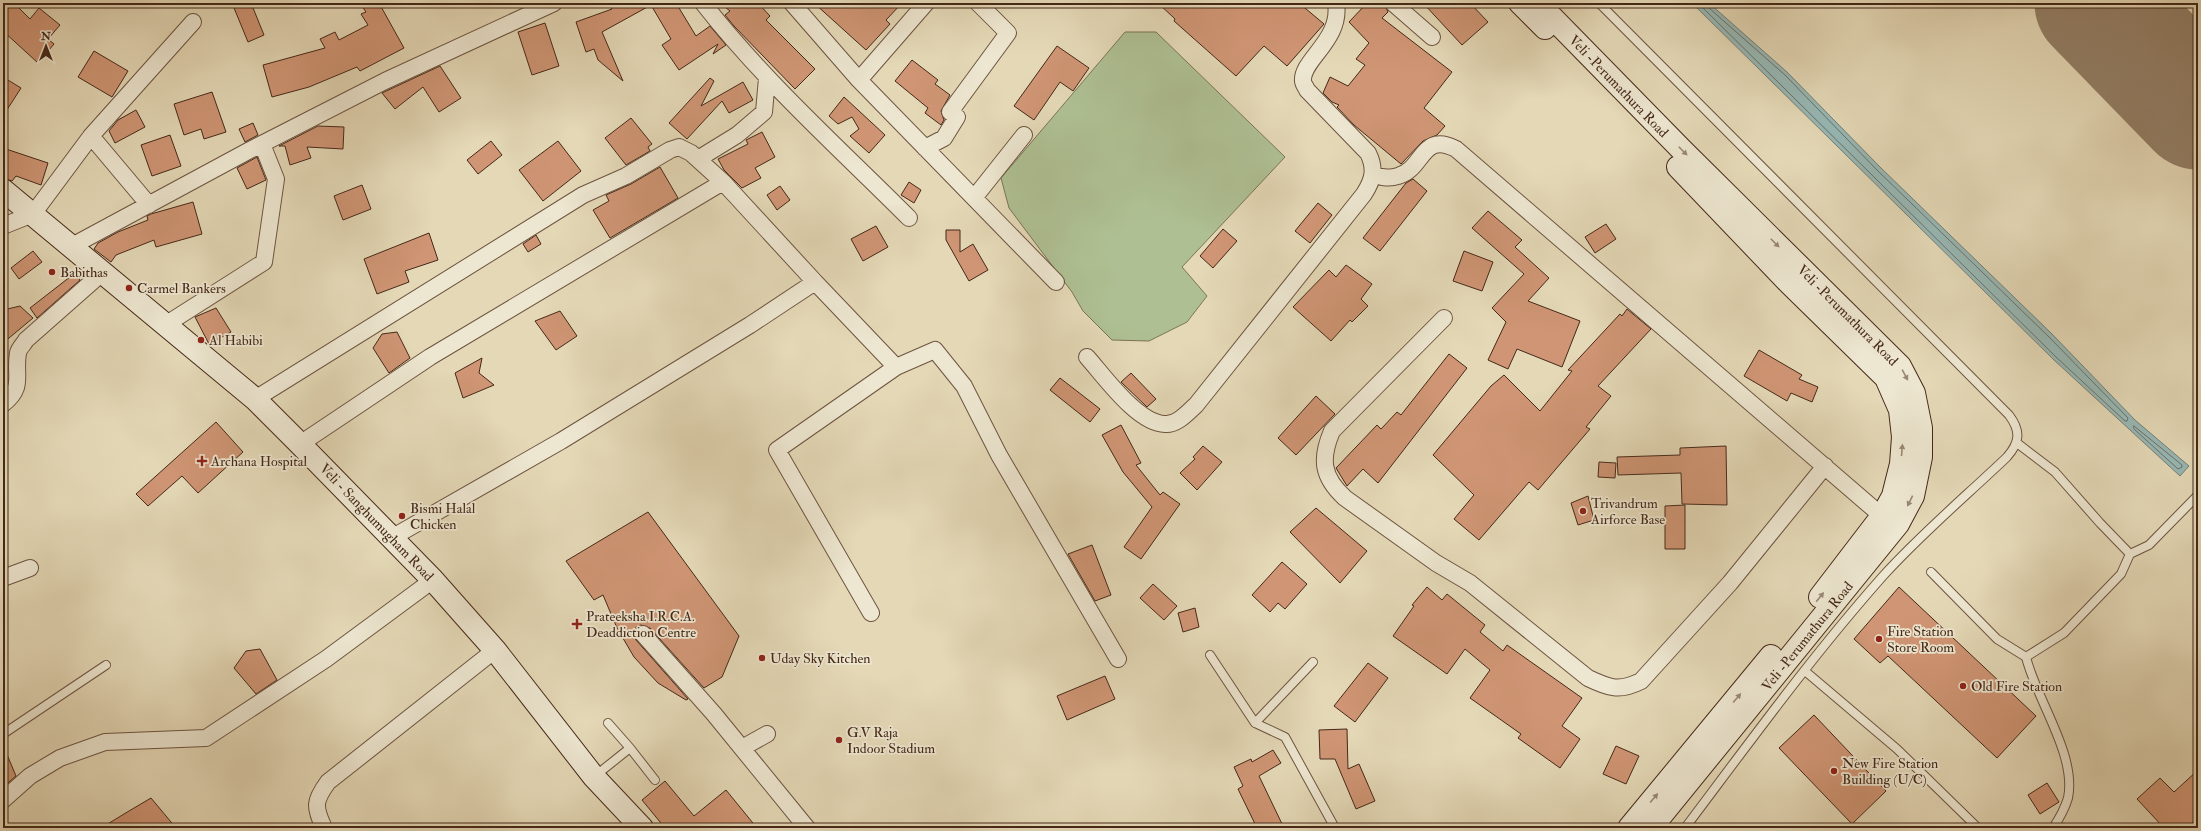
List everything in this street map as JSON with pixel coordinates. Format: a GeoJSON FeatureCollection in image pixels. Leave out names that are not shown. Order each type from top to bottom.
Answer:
{"type":"FeatureCollection","features":[{"type":"Feature","properties":{"kind":"main road"},"geometry":{"type":"LineString","coordinates":[[1520,3],[1790,284],[1886,378],[1900,410],[1903,437],[1901,464],[1893,496],[1882,516],[1823,594],[1629,828]]}},
{"type":"Feature","properties":{"kind":"main road","name":"Veli -Perumathura Road"},"geometry":{"type":"LineString","coordinates":[[1538,3],[1682,150],[1900,366],[1914,393],[1921,428],[1921,457],[1913,496],[1898,524],[1651,828]]}},
{"type":"Feature","properties":{"kind":"main road","name":"Veli - Sanghumugham Road"},"geometry":{"type":"LineString","coordinates":[[3,190],[255,400],[300,444],[393,537],[433,580],[495,650],[594,777],[642,828]]}},
{"type":"Feature","properties":{"kind":"street"},"geometry":{"type":"LineString","coordinates":[[703,3],[726,32],[767,78],[909,218]]}},
{"type":"Feature","properties":{"kind":"street"},"geometry":{"type":"LineString","coordinates":[[792,3],[859,80],[1056,282]]}},
{"type":"Feature","properties":{"kind":"street"},"geometry":{"type":"LineString","coordinates":[[859,80],[926,3]]}},
{"type":"Feature","properties":{"kind":"street"},"geometry":{"type":"LineString","coordinates":[[926,148],[944,138],[957,117],[950,112],[1008,33],[978,3]]}},
{"type":"Feature","properties":{"kind":"street"},"geometry":{"type":"LineString","coordinates":[[1393,3],[1432,37]]}},
{"type":"Feature","properties":{"kind":"street"},"geometry":{"type":"LineString","coordinates":[[72,246],[262,144],[385,81],[546,5]]}},
{"type":"Feature","properties":{"kind":"street"},"geometry":{"type":"LineString","coordinates":[[1340,5],[1333,32],[1305,72],[1303,81],[1307,90],[1368,153],[1378,173]]}},
{"type":"Feature","properties":{"kind":"street"},"geometry":{"type":"LineString","coordinates":[[3,226],[32,214],[91,136],[193,22]]}},
{"type":"Feature","properties":{"kind":"street"},"geometry":{"type":"LineString","coordinates":[[698,158],[737,135],[764,112],[767,78]]}},
{"type":"Feature","properties":{"kind":"street"},"geometry":{"type":"LineString","coordinates":[[974,198],[1024,135]]}},
{"type":"Feature","properties":{"kind":"street"},"geometry":{"type":"LineString","coordinates":[[91,136],[149,205]]}},
{"type":"Feature","properties":{"kind":"street"},"geometry":{"type":"LineString","coordinates":[[1378,173],[1400,176],[1428,148],[1437,143],[1448,145],[1456,149],[1882,516]]}},
{"type":"Feature","properties":{"kind":"street"},"geometry":{"type":"LineString","coordinates":[[165,325],[264,262],[276,179],[262,144]]}},
{"type":"Feature","properties":{"kind":"street"},"geometry":{"type":"LineString","coordinates":[[255,400],[583,195],[626,176],[679,147],[698,158],[723,182],[896,367]]}},
{"type":"Feature","properties":{"kind":"street"},"geometry":{"type":"LineString","coordinates":[[1087,357],[1144,417],[1162,424],[1175,422],[1185,416],[1201,399],[1364,194],[1378,173]]}},
{"type":"Feature","properties":{"kind":"street"},"geometry":{"type":"LineString","coordinates":[[300,444],[430,357],[723,182]]}},
{"type":"Feature","properties":{"kind":"street"},"geometry":{"type":"LineString","coordinates":[[3,404],[11,398],[17,390],[18,352],[26,340],[102,273]]}},
{"type":"Feature","properties":{"kind":"street"},"geometry":{"type":"LineString","coordinates":[[393,537],[561,441],[750,325],[815,282]]}},
{"type":"Feature","properties":{"kind":"street"},"geometry":{"type":"LineString","coordinates":[[1444,318],[1332,431],[1324,450],[1326,469],[1334,487],[1345,498],[1436,563],[1470,583],[1588,678],[1607,687],[1626,688],[1641,682],[1730,583],[1825,466]]}},
{"type":"Feature","properties":{"kind":"street"},"geometry":{"type":"LineString","coordinates":[[871,614],[777,450],[896,367],[935,350],[964,386],[999,455],[1118,659]]}},
{"type":"Feature","properties":{"kind":"street"},"geometry":{"type":"LineString","coordinates":[[3,578],[30,568]]}},
{"type":"Feature","properties":{"kind":"street"},"geometry":{"type":"LineString","coordinates":[[3,800],[30,776],[60,758],[105,742],[206,738],[326,659],[433,580]]}},
{"type":"Feature","properties":{"kind":"street"},"geometry":{"type":"LineString","coordinates":[[643,634],[742,748],[807,828]]}},
{"type":"Feature","properties":{"kind":"street"},"geometry":{"type":"LineString","coordinates":[[324,828],[317,813],[316,802],[328,782],[495,650]]}},
{"type":"Feature","properties":{"kind":"street"},"geometry":{"type":"LineString","coordinates":[[742,748],[767,734]]}},
{"type":"Feature","properties":{"kind":"lane"},"geometry":{"type":"LineString","coordinates":[[1599,3],[2009,415],[2018,429],[2017,443],[2007,457],[1883,576],[1805,671],[1685,828]]}},
{"type":"Feature","properties":{"kind":"lane"},"geometry":{"type":"LineString","coordinates":[[2017,443],[2055,472],[2100,523],[2130,554]]}},
{"type":"Feature","properties":{"kind":"lane"},"geometry":{"type":"LineString","coordinates":[[2026,657],[2064,633],[2121,574],[2130,554],[2149,545],[2198,495]]}},
{"type":"Feature","properties":{"kind":"lane"},"geometry":{"type":"LineString","coordinates":[[1931,572],[1997,639],[2026,657],[2031,676],[2052,724],[2069,777],[2066,803],[2053,828]]}},
{"type":"Feature","properties":{"kind":"lane"},"geometry":{"type":"LineString","coordinates":[[1210,655],[1255,723],[1285,736],[1335,828]]}},
{"type":"Feature","properties":{"kind":"lane"},"geometry":{"type":"LineString","coordinates":[[1255,723],[1313,662]]}},
{"type":"Feature","properties":{"kind":"lane"},"geometry":{"type":"LineString","coordinates":[[3,734],[106,665]]}},
{"type":"Feature","properties":{"kind":"lane"},"geometry":{"type":"LineString","coordinates":[[1805,671],[1892,744],[1978,828]]}},
{"type":"Feature","properties":{"kind":"lane"},"geometry":{"type":"LineString","coordinates":[[608,723],[655,780]]}},
{"type":"Feature","properties":{"kind":"lane"},"geometry":{"type":"LineString","coordinates":[[594,777],[630,748]]}},
{"type":"Feature","properties":{"kind":"green space"},"geometry":{"type":"Polygon","coordinates":[[[1125,32],[1156,32],[1285,157],[1182,267],[1207,296],[1187,322],[1149,341],[1112,340],[1083,311],[1072,292],[1009,208],[1001,178],[1125,32]]]}},
{"type":"Feature","properties":{"kind":"water"},"geometry":{"type":"Polygon","coordinates":[[[1692,3],[1709,3],[1787,72],[1880,167],[2052,334],[2135,420],[2189,466],[2180,476],[2054,360],[1692,3]]]}},
{"type":"Feature","properties":{"kind":"building"},"geometry":{"type":"Polygon","coordinates":[[[3,3],[14,3],[30,19],[39,8],[60,25],[48,39],[54,44],[38,63],[3,31],[3,3]]]}},
{"type":"Feature","properties":{"kind":"building"},"geometry":{"type":"Polygon","coordinates":[[[232,3],[251,3],[264,35],[248,42],[232,3]]]}},
{"type":"Feature","properties":{"kind":"building"},"geometry":{"type":"Polygon","coordinates":[[[360,3],[379,3],[404,48],[360,71],[357,67],[309,87],[272,97],[263,65],[325,48],[320,39],[335,32],[339,40],[368,25],[361,14],[366,12],[360,3]]]}},
{"type":"Feature","properties":{"kind":"building"},"geometry":{"type":"Polygon","coordinates":[[[609,3],[676,3],[696,36],[710,26],[726,45],[713,54],[718,44],[679,70],[662,45],[671,39],[651,5],[602,32],[623,81],[598,60],[594,49],[586,52],[576,22],[612,9],[609,3]]]}},
{"type":"Feature","properties":{"kind":"building"},"geometry":{"type":"Polygon","coordinates":[[[720,3],[758,3],[770,16],[766,20],[815,69],[795,89],[734,26],[725,15],[730,11],[720,3]]]}},
{"type":"Feature","properties":{"kind":"building"},"geometry":{"type":"Polygon","coordinates":[[[814,3],[902,3],[886,20],[890,24],[866,50],[814,3]]]}},
{"type":"Feature","properties":{"kind":"building"},"geometry":{"type":"Polygon","coordinates":[[[1158,3],[1299,3],[1324,24],[1287,66],[1264,46],[1236,76],[1174,21],[1175,19],[1158,3]]]}},
{"type":"Feature","properties":{"kind":"building"},"geometry":{"type":"Polygon","coordinates":[[[1367,3],[1384,3],[1388,12],[1382,18],[1452,72],[1424,108],[1445,126],[1437,135],[1423,141],[1401,164],[1354,125],[1337,107],[1339,105],[1332,102],[1323,93],[1330,77],[1348,86],[1365,65],[1356,59],[1369,43],[1349,22],[1367,3]]]}},
{"type":"Feature","properties":{"kind":"building"},"geometry":{"type":"Polygon","coordinates":[[[1423,3],[1470,3],[1488,22],[1462,45],[1423,3]]]}},
{"type":"Feature","properties":{"kind":"building"},"geometry":{"type":"Polygon","coordinates":[[[545,23],[559,66],[532,75],[518,32],[545,23]]]}},
{"type":"Feature","properties":{"kind":"building"},"geometry":{"type":"Polygon","coordinates":[[[1057,46],[1089,68],[1073,91],[1060,82],[1034,120],[1014,106],[1057,46]]]}},
{"type":"Feature","properties":{"kind":"building"},"geometry":{"type":"Polygon","coordinates":[[[94,51],[128,71],[112,97],[78,77],[94,51]]]}},
{"type":"Feature","properties":{"kind":"building"},"geometry":{"type":"Polygon","coordinates":[[[912,60],[938,80],[935,84],[950,95],[941,111],[944,120],[941,125],[925,113],[928,108],[895,81],[912,60]]]}},
{"type":"Feature","properties":{"kind":"building"},"geometry":{"type":"Polygon","coordinates":[[[440,66],[461,98],[439,112],[423,87],[395,109],[382,93],[440,66]]]}},
{"type":"Feature","properties":{"kind":"building"},"geometry":{"type":"Polygon","coordinates":[[[3,77],[21,88],[3,116],[3,77]]]}},
{"type":"Feature","properties":{"kind":"building"},"geometry":{"type":"Polygon","coordinates":[[[710,78],[714,81],[701,106],[743,82],[753,100],[729,113],[722,101],[687,139],[669,123],[710,78]]]}},
{"type":"Feature","properties":{"kind":"building"},"geometry":{"type":"Polygon","coordinates":[[[212,92],[226,132],[204,139],[201,129],[184,135],[174,104],[212,92]]]}},
{"type":"Feature","properties":{"kind":"building"},"geometry":{"type":"Polygon","coordinates":[[[844,97],[885,135],[869,153],[850,136],[859,129],[852,117],[838,124],[829,116],[844,97]]]}},
{"type":"Feature","properties":{"kind":"building"},"geometry":{"type":"Polygon","coordinates":[[[136,110],[145,127],[115,143],[109,131],[118,120],[136,110]]]}},
{"type":"Feature","properties":{"kind":"building"},"geometry":{"type":"Polygon","coordinates":[[[631,118],[652,144],[648,147],[650,151],[626,165],[605,138],[631,118]]]}},
{"type":"Feature","properties":{"kind":"building"},"geometry":{"type":"Polygon","coordinates":[[[253,123],[258,135],[245,142],[239,129],[253,123]]]}},
{"type":"Feature","properties":{"kind":"building"},"geometry":{"type":"Polygon","coordinates":[[[318,126],[344,127],[343,149],[307,147],[311,158],[290,165],[285,146],[279,146],[318,126]]]}},
{"type":"Feature","properties":{"kind":"building"},"geometry":{"type":"Polygon","coordinates":[[[762,132],[775,157],[755,168],[761,178],[742,188],[724,170],[718,159],[748,144],[746,140],[762,132]]]}},
{"type":"Feature","properties":{"kind":"building"},"geometry":{"type":"Polygon","coordinates":[[[170,135],[181,166],[152,176],[141,145],[170,135]]]}},
{"type":"Feature","properties":{"kind":"building"},"geometry":{"type":"Polygon","coordinates":[[[491,141],[502,155],[478,174],[467,160],[491,141]]]}},
{"type":"Feature","properties":{"kind":"building"},"geometry":{"type":"Polygon","coordinates":[[[558,141],[581,171],[543,201],[519,170],[558,141]]]}},
{"type":"Feature","properties":{"kind":"building"},"geometry":{"type":"Polygon","coordinates":[[[3,148],[48,163],[41,185],[16,176],[12,181],[3,178],[3,148]]]}},
{"type":"Feature","properties":{"kind":"building"},"geometry":{"type":"Polygon","coordinates":[[[257,157],[266,180],[247,189],[237,168],[257,157]]]}},
{"type":"Feature","properties":{"kind":"building"},"geometry":{"type":"Polygon","coordinates":[[[660,167],[678,198],[610,238],[593,210],[609,201],[606,195],[631,184],[660,167]]]}},
{"type":"Feature","properties":{"kind":"building"},"geometry":{"type":"Polygon","coordinates":[[[1413,179],[1427,191],[1380,251],[1363,238],[1406,183],[1413,179]]]}},
{"type":"Feature","properties":{"kind":"building"},"geometry":{"type":"Polygon","coordinates":[[[909,182],[921,190],[914,203],[901,195],[909,182]]]}},
{"type":"Feature","properties":{"kind":"building"},"geometry":{"type":"Polygon","coordinates":[[[362,185],[371,209],[343,220],[334,196],[362,185]]]}},
{"type":"Feature","properties":{"kind":"building"},"geometry":{"type":"Polygon","coordinates":[[[780,186],[790,200],[777,210],[767,195],[780,186]]]}},
{"type":"Feature","properties":{"kind":"building"},"geometry":{"type":"Polygon","coordinates":[[[193,202],[202,234],[156,247],[154,240],[116,255],[111,262],[94,249],[98,243],[118,232],[148,220],[147,216],[151,214],[193,202]]]}},
{"type":"Feature","properties":{"kind":"building"},"geometry":{"type":"Polygon","coordinates":[[[1318,203],[1332,215],[1310,243],[1295,231],[1318,203]]]}},
{"type":"Feature","properties":{"kind":"building"},"geometry":{"type":"Polygon","coordinates":[[[1488,211],[1522,240],[1515,247],[1549,278],[1528,301],[1580,321],[1562,367],[1517,349],[1508,369],[1488,360],[1506,322],[1492,308],[1524,274],[1472,228],[1488,211]]]}},
{"type":"Feature","properties":{"kind":"building"},"geometry":{"type":"Polygon","coordinates":[[[1606,224],[1616,239],[1595,253],[1585,237],[1606,224]]]}},
{"type":"Feature","properties":{"kind":"building"},"geometry":{"type":"Polygon","coordinates":[[[876,226],[888,247],[863,261],[851,239],[876,226]]]}},
{"type":"Feature","properties":{"kind":"building"},"geometry":{"type":"Polygon","coordinates":[[[1223,229],[1237,241],[1213,268],[1200,256],[1223,229]]]}},
{"type":"Feature","properties":{"kind":"building"},"geometry":{"type":"Polygon","coordinates":[[[946,230],[960,230],[960,252],[973,244],[988,270],[969,281],[946,240],[946,230]]]}},
{"type":"Feature","properties":{"kind":"building"},"geometry":{"type":"Polygon","coordinates":[[[429,233],[438,260],[405,271],[409,282],[377,294],[364,259],[429,233]]]}},
{"type":"Feature","properties":{"kind":"building"},"geometry":{"type":"Polygon","coordinates":[[[536,235],[541,244],[528,252],[523,244],[536,235]]]}},
{"type":"Feature","properties":{"kind":"building"},"geometry":{"type":"Polygon","coordinates":[[[33,251],[42,262],[19,279],[11,268],[33,251]]]}},
{"type":"Feature","properties":{"kind":"building"},"geometry":{"type":"Polygon","coordinates":[[[1464,251],[1493,262],[1482,291],[1453,281],[1464,251]]]}},
{"type":"Feature","properties":{"kind":"building"},"geometry":{"type":"Polygon","coordinates":[[[1346,265],[1372,284],[1361,299],[1368,306],[1352,322],[1350,320],[1331,341],[1293,307],[1329,270],[1336,277],[1346,265]]]}},
{"type":"Feature","properties":{"kind":"building"},"geometry":{"type":"Polygon","coordinates":[[[75,273],[80,280],[37,318],[30,308],[75,273]]]}},
{"type":"Feature","properties":{"kind":"building"},"geometry":{"type":"Polygon","coordinates":[[[20,306],[33,318],[3,343],[3,310],[20,306]]]}},
{"type":"Feature","properties":{"kind":"building"},"geometry":{"type":"Polygon","coordinates":[[[216,308],[231,332],[209,344],[195,317],[216,308]]]}},
{"type":"Feature","properties":{"kind":"building"},"geometry":{"type":"Polygon","coordinates":[[[1627,309],[1651,329],[1598,386],[1611,396],[1586,427],[1590,429],[1538,490],[1529,482],[1479,540],[1454,519],[1474,495],[1433,455],[1491,386],[1504,375],[1540,411],[1572,371],[1568,370],[1620,314],[1622,316],[1627,309]]]}},
{"type":"Feature","properties":{"kind":"building"},"geometry":{"type":"Polygon","coordinates":[[[560,311],[577,336],[556,350],[535,321],[560,311]]]}},
{"type":"Feature","properties":{"kind":"building"},"geometry":{"type":"Polygon","coordinates":[[[397,332],[410,358],[389,373],[373,348],[382,334],[397,332]]]}},
{"type":"Feature","properties":{"kind":"building"},"geometry":{"type":"Polygon","coordinates":[[[1759,350],[1802,375],[1799,379],[1818,387],[1812,402],[1791,393],[1787,401],[1744,376],[1759,350]]]}},
{"type":"Feature","properties":{"kind":"building"},"geometry":{"type":"Polygon","coordinates":[[[1449,354],[1467,368],[1378,483],[1363,469],[1347,486],[1336,468],[1377,425],[1381,429],[1397,412],[1401,415],[1449,354]]]}},
{"type":"Feature","properties":{"kind":"building"},"geometry":{"type":"Polygon","coordinates":[[[482,358],[479,373],[494,385],[463,398],[455,373],[482,358]]]}},
{"type":"Feature","properties":{"kind":"building"},"geometry":{"type":"Polygon","coordinates":[[[1131,373],[1156,399],[1147,407],[1121,382],[1131,373]]]}},
{"type":"Feature","properties":{"kind":"building"},"geometry":{"type":"Polygon","coordinates":[[[1060,378],[1100,409],[1090,422],[1050,390],[1060,378]]]}},
{"type":"Feature","properties":{"kind":"building"},"geometry":{"type":"Polygon","coordinates":[[[1316,396],[1335,414],[1296,455],[1278,438],[1316,396]]]}},
{"type":"Feature","properties":{"kind":"building"},"geometry":{"type":"Polygon","coordinates":[[[216,422],[243,452],[198,493],[182,476],[148,506],[136,494],[216,422]]]}},
{"type":"Feature","properties":{"kind":"building"},"geometry":{"type":"Polygon","coordinates":[[[1121,425],[1141,463],[1136,465],[1160,495],[1163,492],[1180,504],[1141,559],[1124,547],[1152,507],[1123,472],[1102,435],[1121,425]]]}},
{"type":"Feature","properties":{"kind":"building"},"geometry":{"type":"Polygon","coordinates":[[[1203,446],[1222,462],[1197,490],[1180,473],[1195,459],[1193,457],[1203,446]]]}},
{"type":"Feature","properties":{"kind":"building"},"geometry":{"type":"Polygon","coordinates":[[[1726,446],[1727,505],[1682,504],[1681,473],[1618,475],[1617,457],[1680,455],[1680,448],[1726,446]]]}},
{"type":"Feature","properties":{"kind":"building"},"geometry":{"type":"Polygon","coordinates":[[[1599,462],[1616,463],[1615,478],[1598,477],[1599,462]]]}},
{"type":"Feature","properties":{"kind":"building","name":"Trivandrum Airforce Base"},"geometry":{"type":"Polygon","coordinates":[[[1588,496],[1594,520],[1578,525],[1571,503],[1588,496]]]}},
{"type":"Feature","properties":{"kind":"building"},"geometry":{"type":"Polygon","coordinates":[[[1685,505],[1685,549],[1665,549],[1665,506],[1685,505]]]}},
{"type":"Feature","properties":{"kind":"building"},"geometry":{"type":"Polygon","coordinates":[[[1316,508],[1367,551],[1340,583],[1290,532],[1316,508]]]}},
{"type":"Feature","properties":{"kind":"building"},"geometry":{"type":"Polygon","coordinates":[[[648,512],[739,636],[722,677],[704,688],[650,628],[641,625],[636,627],[634,636],[636,640],[688,699],[686,700],[658,683],[634,657],[617,628],[603,595],[594,600],[566,561],[648,512]]]}},
{"type":"Feature","properties":{"kind":"building"},"geometry":{"type":"Polygon","coordinates":[[[1092,545],[1111,595],[1095,601],[1068,554],[1092,545]]]}},
{"type":"Feature","properties":{"kind":"building"},"geometry":{"type":"Polygon","coordinates":[[[1282,562],[1307,584],[1285,609],[1278,603],[1270,612],[1252,595],[1282,562]]]}},
{"type":"Feature","properties":{"kind":"building"},"geometry":{"type":"Polygon","coordinates":[[[1153,584],[1177,606],[1164,620],[1140,598],[1153,584]]]}},
{"type":"Feature","properties":{"kind":"building"},"geometry":{"type":"Polygon","coordinates":[[[1427,587],[1442,600],[1447,594],[1485,625],[1480,632],[1503,651],[1507,645],[1582,698],[1562,726],[1580,739],[1560,768],[1518,738],[1521,734],[1470,698],[1490,670],[1465,649],[1447,674],[1393,636],[1414,606],[1412,605],[1427,587]]]}},
{"type":"Feature","properties":{"kind":"building","name":"Old Fire Station"},"geometry":{"type":"Polygon","coordinates":[[[1899,587],[2036,716],[1997,758],[1888,656],[1880,663],[1854,639],[1899,587]]]}},
{"type":"Feature","properties":{"kind":"building"},"geometry":{"type":"Polygon","coordinates":[[[1195,608],[1199,627],[1183,632],[1178,613],[1195,608]]]}},
{"type":"Feature","properties":{"kind":"building"},"geometry":{"type":"Polygon","coordinates":[[[260,649],[277,680],[256,694],[234,668],[246,651],[260,649]]]}},
{"type":"Feature","properties":{"kind":"building"},"geometry":{"type":"Polygon","coordinates":[[[1368,663],[1388,678],[1355,722],[1334,706],[1368,663]]]}},
{"type":"Feature","properties":{"kind":"building"},"geometry":{"type":"Polygon","coordinates":[[[1105,676],[1115,699],[1067,720],[1057,696],[1105,676]]]}},
{"type":"Feature","properties":{"kind":"building","name":"New Fire Station Building (U/C)"},"geometry":{"type":"Polygon","coordinates":[[[1814,715],[1886,791],[1852,824],[1779,748],[1814,715]]]}},
{"type":"Feature","properties":{"kind":"building"},"geometry":{"type":"Polygon","coordinates":[[[1347,729],[1348,769],[1359,764],[1375,801],[1356,809],[1335,759],[1320,759],[1319,730],[1347,729]]]}},
{"type":"Feature","properties":{"kind":"building"},"geometry":{"type":"Polygon","coordinates":[[[3,745],[16,776],[3,787],[3,745]]]}},
{"type":"Feature","properties":{"kind":"building"},"geometry":{"type":"Polygon","coordinates":[[[1616,746],[1639,756],[1626,784],[1603,774],[1616,746]]]}},
{"type":"Feature","properties":{"kind":"building"},"geometry":{"type":"Polygon","coordinates":[[[1273,750],[1281,763],[1259,776],[1284,828],[1257,828],[1238,789],[1243,786],[1234,767],[1251,759],[1252,762],[1273,750]]]}},
{"type":"Feature","properties":{"kind":"building"},"geometry":{"type":"Polygon","coordinates":[[[2198,770],[2198,817],[2187,828],[2164,828],[2137,799],[2160,778],[2174,792],[2198,770]]]}},
{"type":"Feature","properties":{"kind":"building"},"geometry":{"type":"Polygon","coordinates":[[[665,781],[694,816],[726,790],[757,828],[665,828],[642,800],[665,781]]]}},
{"type":"Feature","properties":{"kind":"building"},"geometry":{"type":"Polygon","coordinates":[[[2047,783],[2059,802],[2040,814],[2028,795],[2047,783]]]}},
{"type":"Feature","properties":{"kind":"building"},"geometry":{"type":"Polygon","coordinates":[[[151,798],[176,828],[101,828],[129,811],[151,798]]]}},
{"type":"Feature","properties":{"kind":"runway"},"geometry":{"type":"LineString","coordinates":[[2096,3],[2198,108]]}},
{"type":"Feature","properties":{"kind":"place","name":"Babithas"},"geometry":{"type":"Point","coordinates":[52,272]}},
{"type":"Feature","properties":{"kind":"place","name":"Carmel Bankers"},"geometry":{"type":"Point","coordinates":[129,288]}},
{"type":"Feature","properties":{"kind":"place","name":"Al Habibi"},"geometry":{"type":"Point","coordinates":[201,340]}},
{"type":"Feature","properties":{"kind":"place","name":"Archana Hospital"},"geometry":{"type":"Point","coordinates":[202,461]}},
{"type":"Feature","properties":{"kind":"place","name":"Trivandrum Airforce Base"},"geometry":{"type":"Point","coordinates":[1583,511]}},
{"type":"Feature","properties":{"kind":"place","name":"Bismi Halal Chicken"},"geometry":{"type":"Point","coordinates":[402,516]}},
{"type":"Feature","properties":{"kind":"place","name":"Prateeksha I.R.C.A. Deaddiction Centre"},"geometry":{"type":"Point","coordinates":[577,624]}},
{"type":"Feature","properties":{"kind":"place","name":"Fire Station Store Room"},"geometry":{"type":"Point","coordinates":[1879,639]}},
{"type":"Feature","properties":{"kind":"place","name":"Uday Sky Kitchen"},"geometry":{"type":"Point","coordinates":[762,658]}},
{"type":"Feature","properties":{"kind":"place","name":"Old Fire Station"},"geometry":{"type":"Point","coordinates":[1963,686]}},
{"type":"Feature","properties":{"kind":"place","name":"G.V Raja Indoor Stadium"},"geometry":{"type":"Point","coordinates":[839,740]}},
{"type":"Feature","properties":{"kind":"place","name":"New Fire Station Building (U/C)"},"geometry":{"type":"Point","coordinates":[1834,771]}}]}
